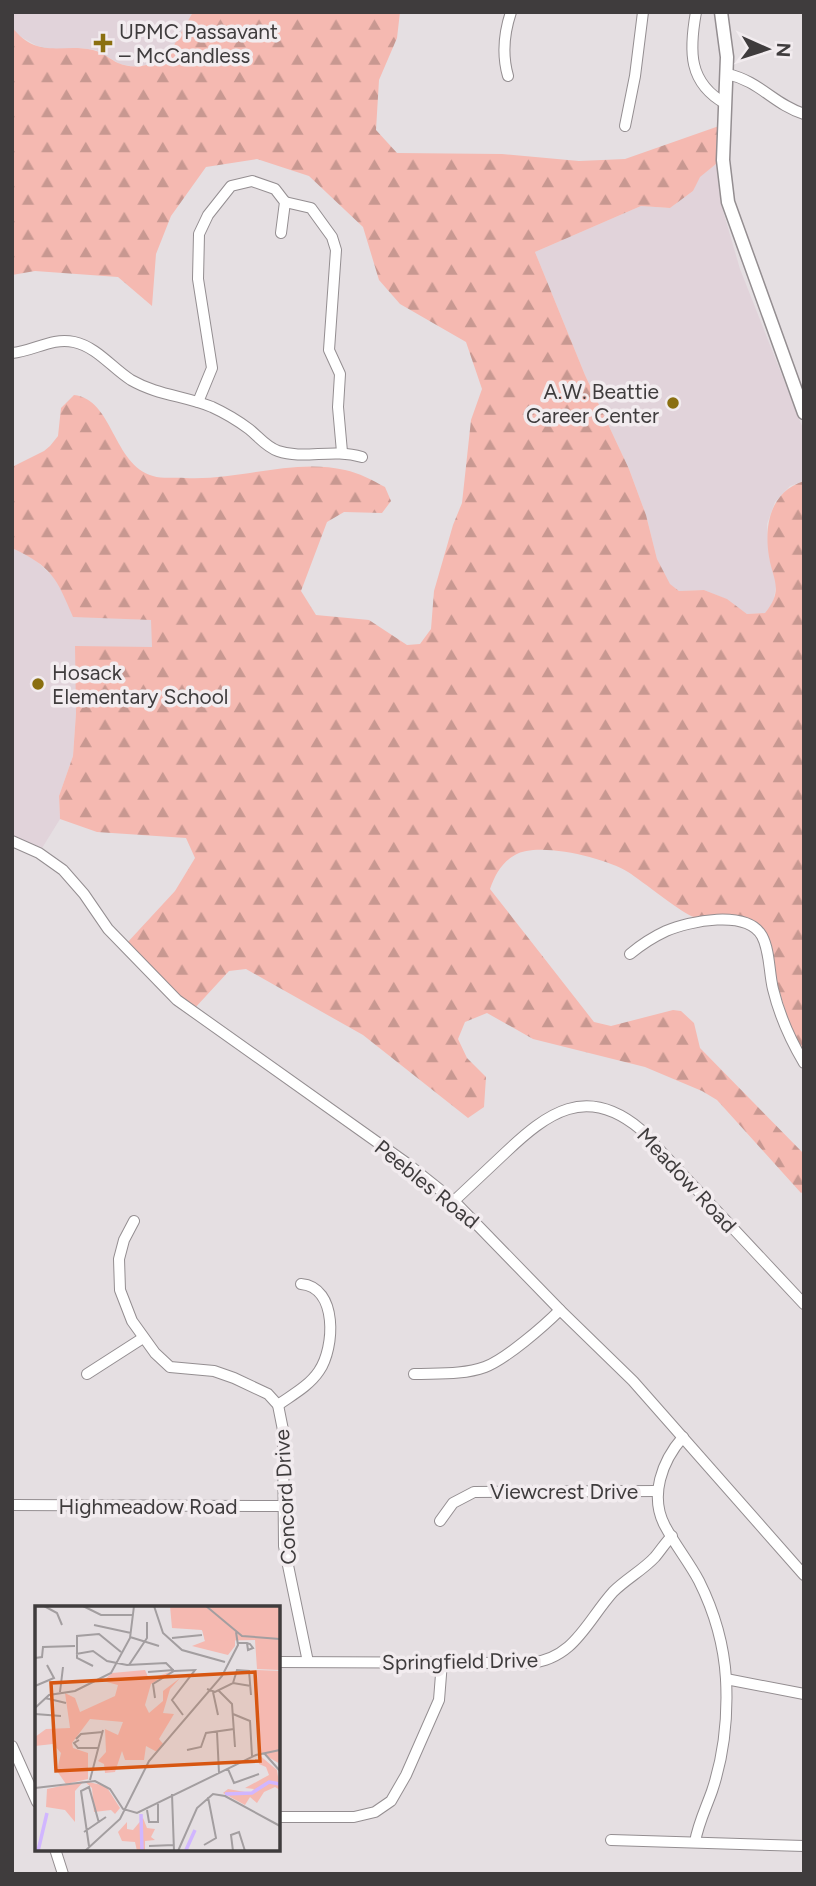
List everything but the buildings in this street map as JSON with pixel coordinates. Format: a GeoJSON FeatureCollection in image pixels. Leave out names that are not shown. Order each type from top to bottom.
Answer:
{"type":"FeatureCollection","features":[{"type":"Feature","properties":{"kind":"main road"},"geometry":{"type":"LineString","coordinates":[[721,12],[726,45],[723,160],[728,202],[804,413]]}},
{"type":"Feature","properties":{"kind":"street"},"geometry":{"type":"LineString","coordinates":[[508,76],[504,51],[511,12]]}},
{"type":"Feature","properties":{"kind":"street"},"geometry":{"type":"LineString","coordinates":[[625,126],[643,12]]}},
{"type":"Feature","properties":{"kind":"street"},"geometry":{"type":"LineString","coordinates":[[696,12],[691,59],[704,88],[711,96],[726,104]]}},
{"type":"Feature","properties":{"kind":"street"},"geometry":{"type":"LineString","coordinates":[[727,74],[753,82],[786,106],[804,114]]}},
{"type":"Feature","properties":{"kind":"street"},"geometry":{"type":"LineString","coordinates":[[198,402],[212,368],[198,279],[199,234],[208,215],[231,186],[253,181],[275,189],[285,202],[311,208],[332,236],[336,250],[329,350],[340,374],[338,407],[342,452]]}},
{"type":"Feature","properties":{"kind":"street"},"geometry":{"type":"LineString","coordinates":[[281,233],[285,202]]}},
{"type":"Feature","properties":{"kind":"street"},"geometry":{"type":"LineString","coordinates":[[12,353],[58,341],[74,342],[94,351],[123,375],[141,385],[169,396],[198,402],[228,415],[273,449],[298,454],[342,452],[362,457]]}},
{"type":"Feature","properties":{"kind":"street","name":"Peebles Road"},"geometry":{"type":"LineString","coordinates":[[12,841],[46,857],[63,870],[108,929],[177,1000],[405,1162],[454,1201],[633,1381],[804,1575]]}},
{"type":"Feature","properties":{"kind":"street"},"geometry":{"type":"LineString","coordinates":[[631,954],[653,937],[687,925],[718,919],[736,920],[750,925],[763,938],[774,990],[794,1045],[804,1063]]}},
{"type":"Feature","properties":{"kind":"street","name":"Meadow Road"},"geometry":{"type":"LineString","coordinates":[[454,1201],[527,1132],[552,1114],[578,1107],[604,1110],[630,1120],[640,1129],[804,1304]]}},
{"type":"Feature","properties":{"kind":"street","name":"Concord Drive"},"geometry":{"type":"LineString","coordinates":[[134,1221],[121,1250],[118,1279],[123,1302],[143,1338],[160,1360],[170,1367],[221,1372],[259,1388],[278,1405],[283,1430],[285,1558],[308,1662]]}},
{"type":"Feature","properties":{"kind":"street"},"geometry":{"type":"LineString","coordinates":[[278,1405],[314,1377],[325,1361],[330,1343],[329,1317],[323,1298],[313,1287],[301,1284]]}},
{"type":"Feature","properties":{"kind":"street"},"geometry":{"type":"LineString","coordinates":[[414,1374],[457,1372],[484,1367],[512,1349],[560,1310]]}},
{"type":"Feature","properties":{"kind":"street"},"geometry":{"type":"LineString","coordinates":[[87,1374],[143,1338]]}},
{"type":"Feature","properties":{"kind":"street"},"geometry":{"type":"LineString","coordinates":[[683,1437],[666,1463],[658,1491],[661,1515],[690,1564],[708,1602],[719,1637],[726,1679],[721,1756],[695,1842]]}},
{"type":"Feature","properties":{"kind":"street","name":"Viewcrest Drive"},"geometry":{"type":"LineString","coordinates":[[440,1521],[453,1503],[474,1492],[658,1491]]}},
{"type":"Feature","properties":{"kind":"street","name":"Highmeadow Road"},"geometry":{"type":"LineString","coordinates":[[12,1505],[283,1506]]}},
{"type":"Feature","properties":{"kind":"street","name":"Springfield Drive"},"geometry":{"type":"LineString","coordinates":[[280,1662],[540,1662],[557,1656],[576,1642],[614,1592],[654,1557],[671,1536]]}},
{"type":"Feature","properties":{"kind":"street"},"geometry":{"type":"LineString","coordinates":[[280,1817],[354,1817],[375,1812],[391,1801],[439,1700],[442,1662]]}},
{"type":"Feature","properties":{"kind":"street"},"geometry":{"type":"LineString","coordinates":[[726,1679],[804,1694]]}},
{"type":"Feature","properties":{"kind":"street"},"geometry":{"type":"LineString","coordinates":[[12,1745],[35,1797]]}},
{"type":"Feature","properties":{"kind":"street"},"geometry":{"type":"LineString","coordinates":[[611,1840],[804,1846]]}},
{"type":"Feature","properties":{"kind":"street"},"geometry":{"type":"LineString","coordinates":[[56,1851],[63,1874]]}},
{"type":"Feature","properties":{"kind":"shaded area","name":"UPMC Passavant – McCandless"},"geometry":{"type":"Polygon","coordinates":[[[12,12],[193,12],[166,60],[136,67],[120,64],[96,50],[56,50],[37,46],[18,35],[12,27],[12,12]]]}},
{"type":"Feature","properties":{"kind":"shaded area"},"geometry":{"type":"Polygon","coordinates":[[[716,164],[721,204],[740,269],[804,431],[804,481],[790,486],[775,502],[767,524],[769,558],[777,580],[773,604],[765,613],[747,614],[726,599],[704,590],[679,591],[669,584],[657,559],[646,515],[629,469],[585,375],[535,252],[641,206],[670,208],[693,191],[699,177],[716,164]]]}},
{"type":"Feature","properties":{"kind":"shaded area"},"geometry":{"type":"Polygon","coordinates":[[[12,548],[34,559],[57,580],[74,616],[152,620],[152,648],[76,713],[73,756],[59,796],[60,819],[39,853],[12,841],[12,548]]]}},
{"type":"Feature","properties":{"kind":"green space"},"geometry":{"type":"Polygon","coordinates":[[[193,12],[400,12],[397,38],[379,80],[376,130],[397,153],[502,154],[579,161],[625,159],[719,126],[716,164],[700,177],[693,191],[670,208],[641,206],[535,252],[585,375],[629,469],[646,515],[657,559],[670,584],[679,591],[704,590],[727,599],[747,614],[765,613],[776,591],[768,545],[772,511],[783,493],[804,481],[804,1053],[785,1008],[766,936],[757,923],[750,919],[742,916],[694,917],[618,867],[589,857],[555,851],[526,851],[515,855],[499,870],[490,889],[594,1022],[611,1026],[673,1010],[681,1011],[694,1023],[700,1048],[804,1154],[804,1191],[801,1193],[717,1100],[702,1091],[645,1067],[533,1039],[487,1013],[465,1022],[458,1039],[467,1058],[486,1077],[484,1107],[468,1118],[363,1035],[246,969],[229,971],[194,1009],[126,944],[175,891],[195,858],[186,838],[97,832],[60,819],[59,796],[73,756],[76,713],[75,646],[152,647],[151,620],[73,617],[51,575],[36,561],[12,548],[12,467],[50,446],[58,436],[61,408],[74,395],[87,399],[106,419],[129,459],[140,470],[157,477],[205,478],[285,468],[325,467],[355,473],[385,487],[391,501],[382,513],[344,512],[327,522],[301,591],[316,615],[369,620],[407,645],[420,644],[431,629],[434,591],[462,503],[471,420],[482,389],[466,342],[400,304],[379,280],[363,227],[309,176],[257,159],[206,167],[171,216],[156,254],[152,306],[118,277],[35,271],[12,275],[12,27],[21,37],[40,47],[93,50],[118,63],[136,66],[166,59],[193,12]]]}},
{"type":"Feature","properties":{"kind":"place","name":"UPMC Passavant – McCandless"},"geometry":{"type":"Point","coordinates":[103,43]}},
{"type":"Feature","properties":{"kind":"place","name":"A.W. Beattie Career Center"},"geometry":{"type":"Point","coordinates":[673,403]}},
{"type":"Feature","properties":{"kind":"place","name":"Hosack Elementary School"},"geometry":{"type":"Point","coordinates":[38,684]}}]}
